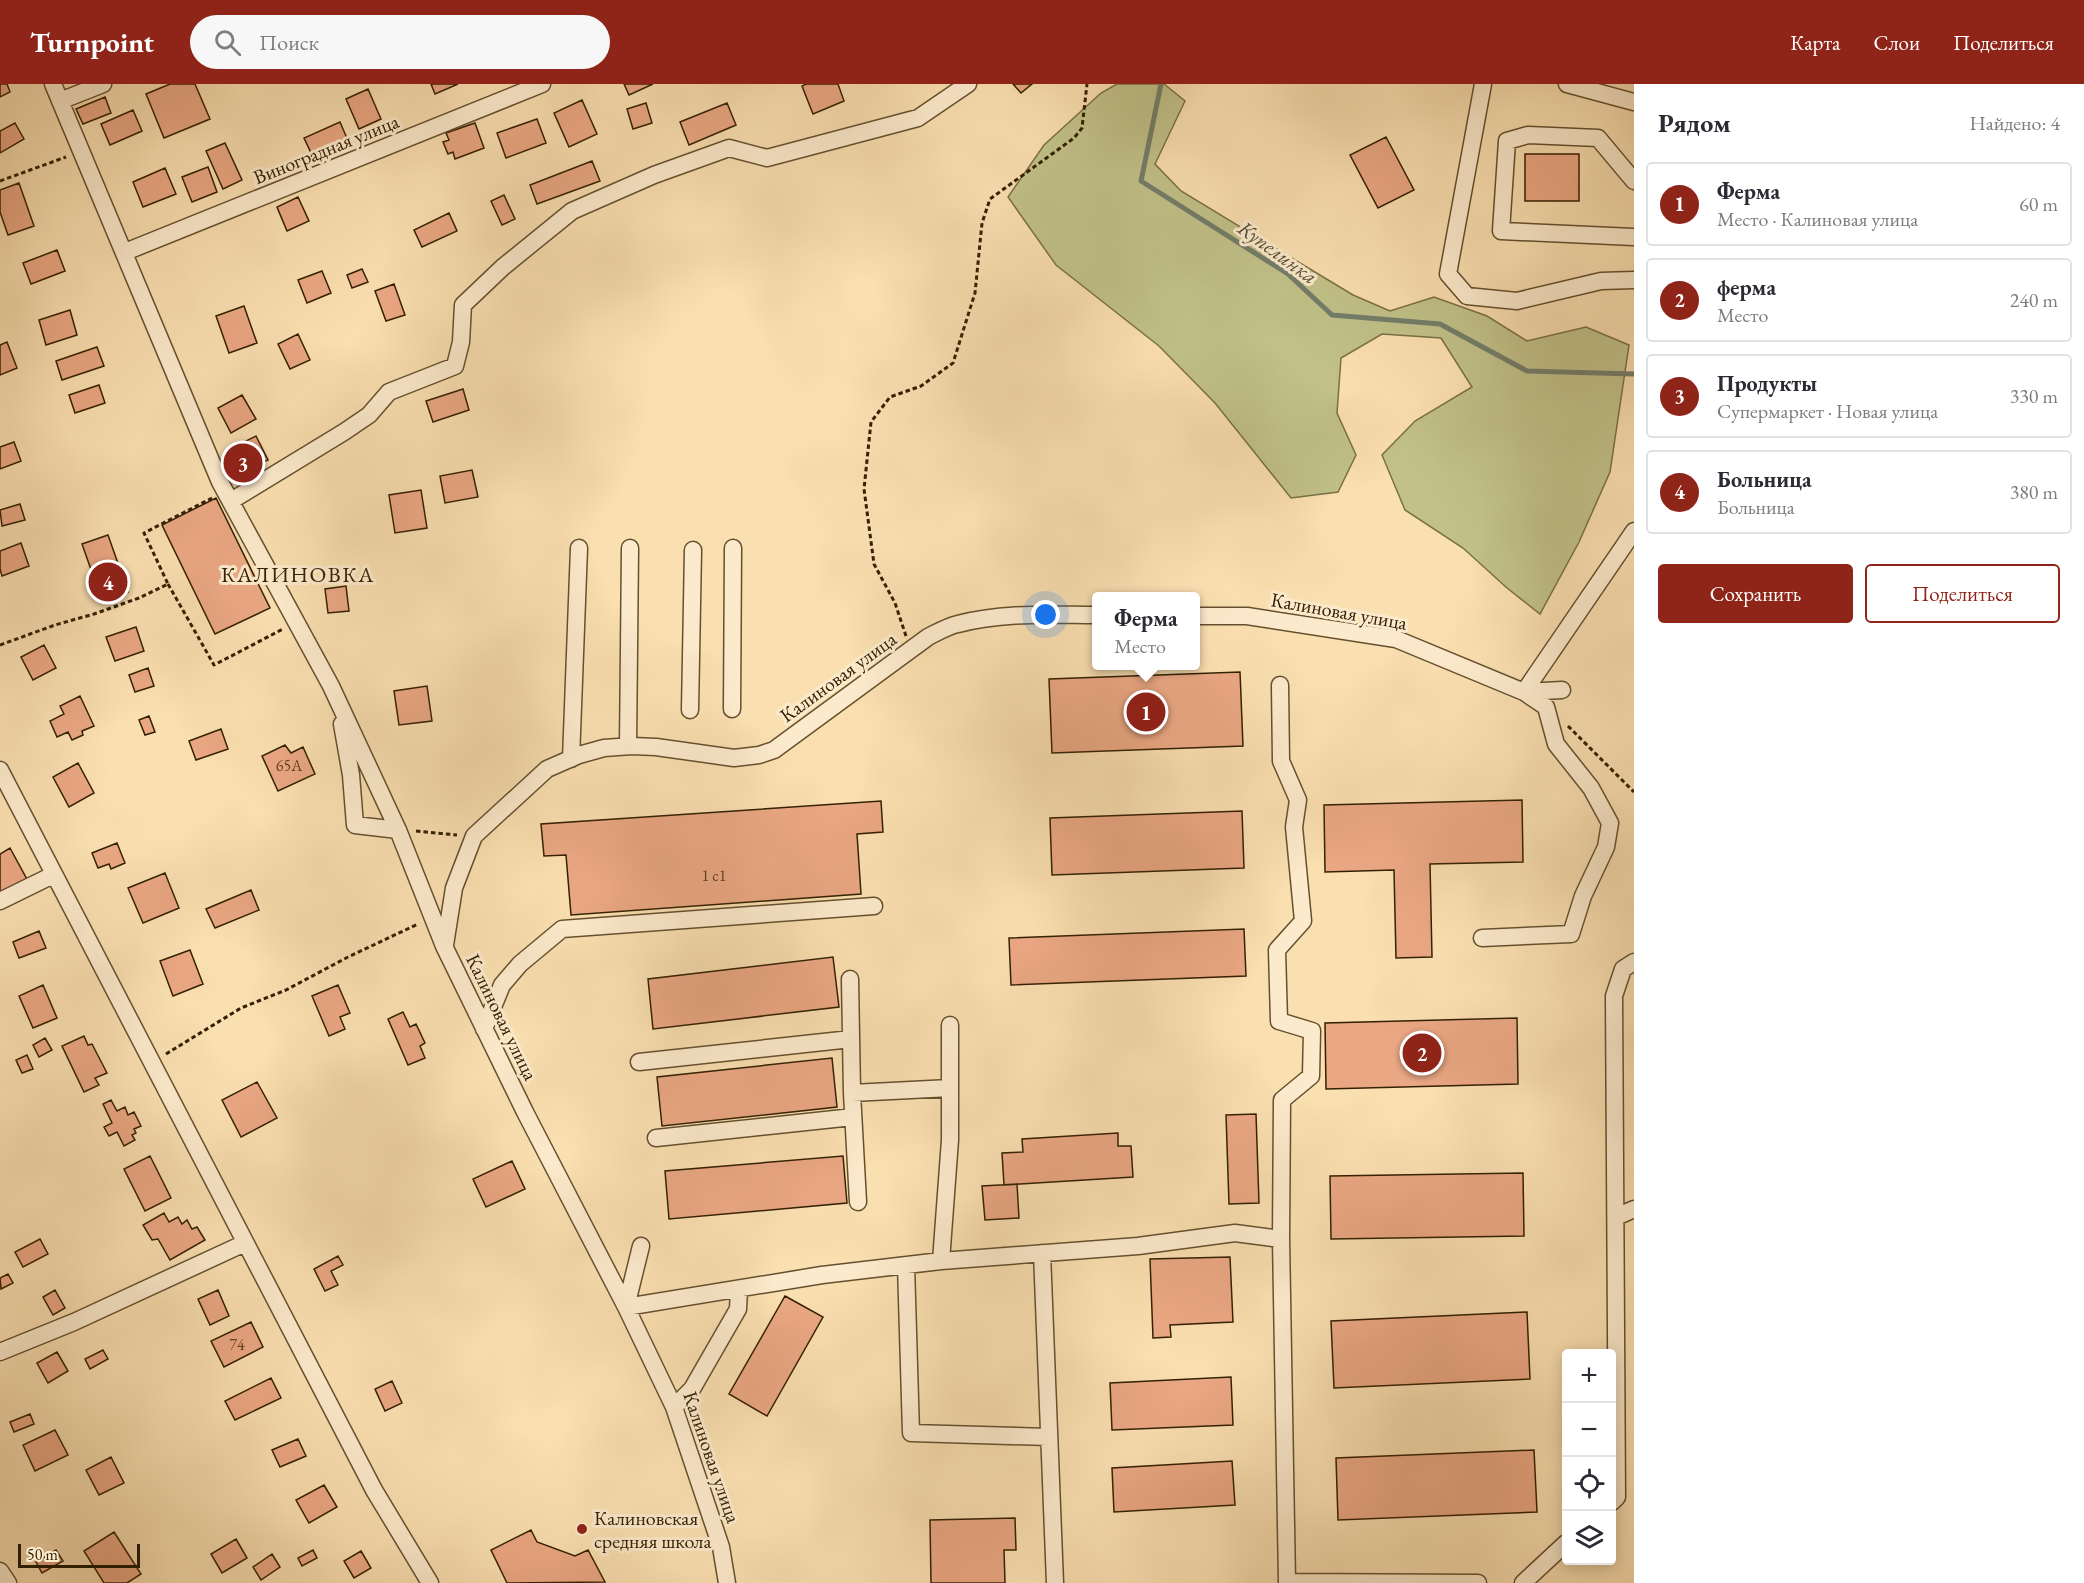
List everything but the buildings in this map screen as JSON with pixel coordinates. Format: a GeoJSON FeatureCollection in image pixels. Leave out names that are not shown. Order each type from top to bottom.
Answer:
{"type":"FeatureCollection","features":[{"type":"Feature","properties":{"kind":"street"},"geometry":{"type":"LineString","coordinates":[[53,84],[220,482],[339,702],[398,830],[444,946]]}},
{"type":"Feature","properties":{"kind":"street"},"geometry":{"type":"LineString","coordinates":[[60,101],[103,84]]}},
{"type":"Feature","properties":{"kind":"street","name":"Виноградная улица"},"geometry":{"type":"LineString","coordinates":[[125,252],[542,84]]}},
{"type":"Feature","properties":{"kind":"street"},"geometry":{"type":"LineString","coordinates":[[231,501],[369,415],[388,392],[455,366],[461,342],[463,306],[503,267],[572,212],[654,175],[729,148],[767,158],[918,118],[968,84]]}},
{"type":"Feature","properties":{"kind":"street"},"geometry":{"type":"LineString","coordinates":[[1483,84],[1448,273],[1467,296],[1517,301],[1601,281],[1634,280]]}},
{"type":"Feature","properties":{"kind":"street"},"geometry":{"type":"LineString","coordinates":[[1567,84],[1634,102]]}},
{"type":"Feature","properties":{"kind":"street"},"geometry":{"type":"LineString","coordinates":[[1634,181],[1598,138],[1528,135],[1507,141],[1501,231],[1634,237]]}},
{"type":"Feature","properties":{"kind":"street"},"geometry":{"type":"LineString","coordinates":[[1524,692],[1634,531]]}},
{"type":"Feature","properties":{"kind":"street"},"geometry":{"type":"LineString","coordinates":[[571,759],[579,548]]}},
{"type":"Feature","properties":{"kind":"street"},"geometry":{"type":"LineString","coordinates":[[628,746],[630,548]]}},
{"type":"Feature","properties":{"kind":"street"},"geometry":{"type":"LineString","coordinates":[[732,709],[733,548]]}},
{"type":"Feature","properties":{"kind":"street"},"geometry":{"type":"LineString","coordinates":[[690,710],[693,550]]}},
{"type":"Feature","properties":{"kind":"street","name":"Калиновая улица"},"geometry":{"type":"LineString","coordinates":[[727,1583],[721,1547],[674,1407],[626,1306],[525,1112],[444,946],[454,888],[474,836],[547,769],[604,748],[628,746],[656,747],[734,758],[759,755],[774,750],[928,637],[956,624],[986,618],[1026,615],[1092,615]]}},
{"type":"Feature","properties":{"kind":"street","name":"Калиновая улица"},"geometry":{"type":"LineString","coordinates":[[1200,616],[1247,616],[1396,639],[1524,692]]}},
{"type":"Feature","properties":{"kind":"street"},"geometry":{"type":"LineString","coordinates":[[1280,685],[1281,761],[1298,800],[1294,827],[1303,921],[1277,950],[1279,1021],[1312,1031],[1311,1076],[1282,1100],[1281,1239],[1287,1582],[1478,1583]]}},
{"type":"Feature","properties":{"kind":"street"},"geometry":{"type":"LineString","coordinates":[[1524,692],[1562,690]]}},
{"type":"Feature","properties":{"kind":"street"},"geometry":{"type":"LineString","coordinates":[[1482,938],[1571,934],[1582,896],[1606,847],[1610,823],[1591,788],[1556,744],[1546,707],[1524,692]]}},
{"type":"Feature","properties":{"kind":"street"},"geometry":{"type":"LineString","coordinates":[[339,702],[351,775],[354,825],[398,830]]}},
{"type":"Feature","properties":{"kind":"street"},"geometry":{"type":"LineString","coordinates":[[0,770],[374,1490],[430,1583]]}},
{"type":"Feature","properties":{"kind":"street"},"geometry":{"type":"LineString","coordinates":[[0,901],[53,875]]}},
{"type":"Feature","properties":{"kind":"street"},"geometry":{"type":"LineString","coordinates":[[484,1029],[502,985],[520,964],[562,929],[874,906]]}},
{"type":"Feature","properties":{"kind":"street"},"geometry":{"type":"LineString","coordinates":[[1621,1498],[1614,996],[1623,969],[1634,962]]}},
{"type":"Feature","properties":{"kind":"street"},"geometry":{"type":"LineString","coordinates":[[850,979],[852,1093],[858,1202]]}},
{"type":"Feature","properties":{"kind":"street"},"geometry":{"type":"LineString","coordinates":[[941,1261],[950,1140],[950,1025]]}},
{"type":"Feature","properties":{"kind":"street"},"geometry":{"type":"LineString","coordinates":[[639,1062],[851,1039]]}},
{"type":"Feature","properties":{"kind":"street"},"geometry":{"type":"LineString","coordinates":[[852,1093],[950,1088]]}},
{"type":"Feature","properties":{"kind":"street"},"geometry":{"type":"LineString","coordinates":[[656,1138],[853,1117]]}},
{"type":"Feature","properties":{"kind":"street"},"geometry":{"type":"LineString","coordinates":[[1616,1217],[1634,1209]]}},
{"type":"Feature","properties":{"kind":"street"},"geometry":{"type":"LineString","coordinates":[[640,1246],[626,1306],[822,1275],[941,1261],[1138,1246],[1235,1233],[1281,1239]]}},
{"type":"Feature","properties":{"kind":"street"},"geometry":{"type":"LineString","coordinates":[[0,1352],[74,1322],[245,1243]]}},
{"type":"Feature","properties":{"kind":"street"},"geometry":{"type":"LineString","coordinates":[[1042,1253],[1055,1583]]}},
{"type":"Feature","properties":{"kind":"street"},"geometry":{"type":"LineString","coordinates":[[906,1265],[911,1433],[1048,1437]]}},
{"type":"Feature","properties":{"kind":"street"},"geometry":{"type":"LineString","coordinates":[[674,1407],[692,1389],[738,1309],[739,1289]]}},
{"type":"Feature","properties":{"kind":"street"},"geometry":{"type":"LineString","coordinates":[[1523,1583],[1562,1547]]}},
{"type":"Feature","properties":{"kind":"street"},"geometry":{"type":"LineString","coordinates":[[0,1571],[8,1583]]}},
{"type":"Feature","properties":{"kind":"path"},"geometry":{"type":"LineString","coordinates":[[910,650],[895,603],[874,564],[864,489],[871,422],[890,397],[921,386],[953,363],[975,294],[982,223],[990,199],[1074,138],[1082,128],[1087,84]]}},
{"type":"Feature","properties":{"kind":"path"},"geometry":{"type":"LineString","coordinates":[[0,181],[82,152]]}},
{"type":"Feature","properties":{"kind":"path"},"geometry":{"type":"LineString","coordinates":[[212,498],[144,533],[168,584],[214,665],[288,627]]}},
{"type":"Feature","properties":{"kind":"path"},"geometry":{"type":"LineString","coordinates":[[0,645],[139,598],[168,584]]}},
{"type":"Feature","properties":{"kind":"path"},"geometry":{"type":"LineString","coordinates":[[1546,707],[1634,792]]}},
{"type":"Feature","properties":{"kind":"path"},"geometry":{"type":"LineString","coordinates":[[398,830],[474,836]]}},
{"type":"Feature","properties":{"kind":"path"},"geometry":{"type":"LineString","coordinates":[[151,1062],[241,1008],[286,990],[433,915]]}},
{"type":"Feature","properties":{"kind":"green space"},"geometry":{"type":"Polygon","coordinates":[[[1117,84],[1164,84],[1185,101],[1155,164],[1181,191],[1353,295],[1390,311],[1434,297],[1487,316],[1527,341],[1586,327],[1629,345],[1610,472],[1579,542],[1540,614],[1463,548],[1405,510],[1382,455],[1415,421],[1472,387],[1441,338],[1382,334],[1341,358],[1337,413],[1356,455],[1338,492],[1291,498],[1215,403],[1159,346],[1056,265],[1008,197],[1044,145],[1101,93],[1117,84]]]}},
{"type":"Feature","properties":{"kind":"waterway","name":"Купелинка"},"geometry":{"type":"LineString","coordinates":[[1161,84],[1141,181],[1288,274],[1332,315],[1440,324],[1527,371],[1634,374]]}},
{"type":"Feature","properties":{"kind":"place","name":"Продукты"},"geometry":{"type":"Point","coordinates":[243,463]}},
{"type":"Feature","properties":{"kind":"place","name":"Больница"},"geometry":{"type":"Point","coordinates":[108,582]}},
{"type":"Feature","properties":{"kind":"place","name":"Ферма"},"geometry":{"type":"Point","coordinates":[1146,712]}},
{"type":"Feature","properties":{"kind":"place","name":"ферма"},"geometry":{"type":"Point","coordinates":[1422,1053]}},
{"type":"Feature","properties":{"kind":"place","name":"Калиновская средняя школа"},"geometry":{"type":"Point","coordinates":[582,1529]}},
{"type":"Feature","properties":{"kind":"district","name":"КАЛИНОВКА"},"geometry":{"type":"Point","coordinates":[298,574]}}]}
